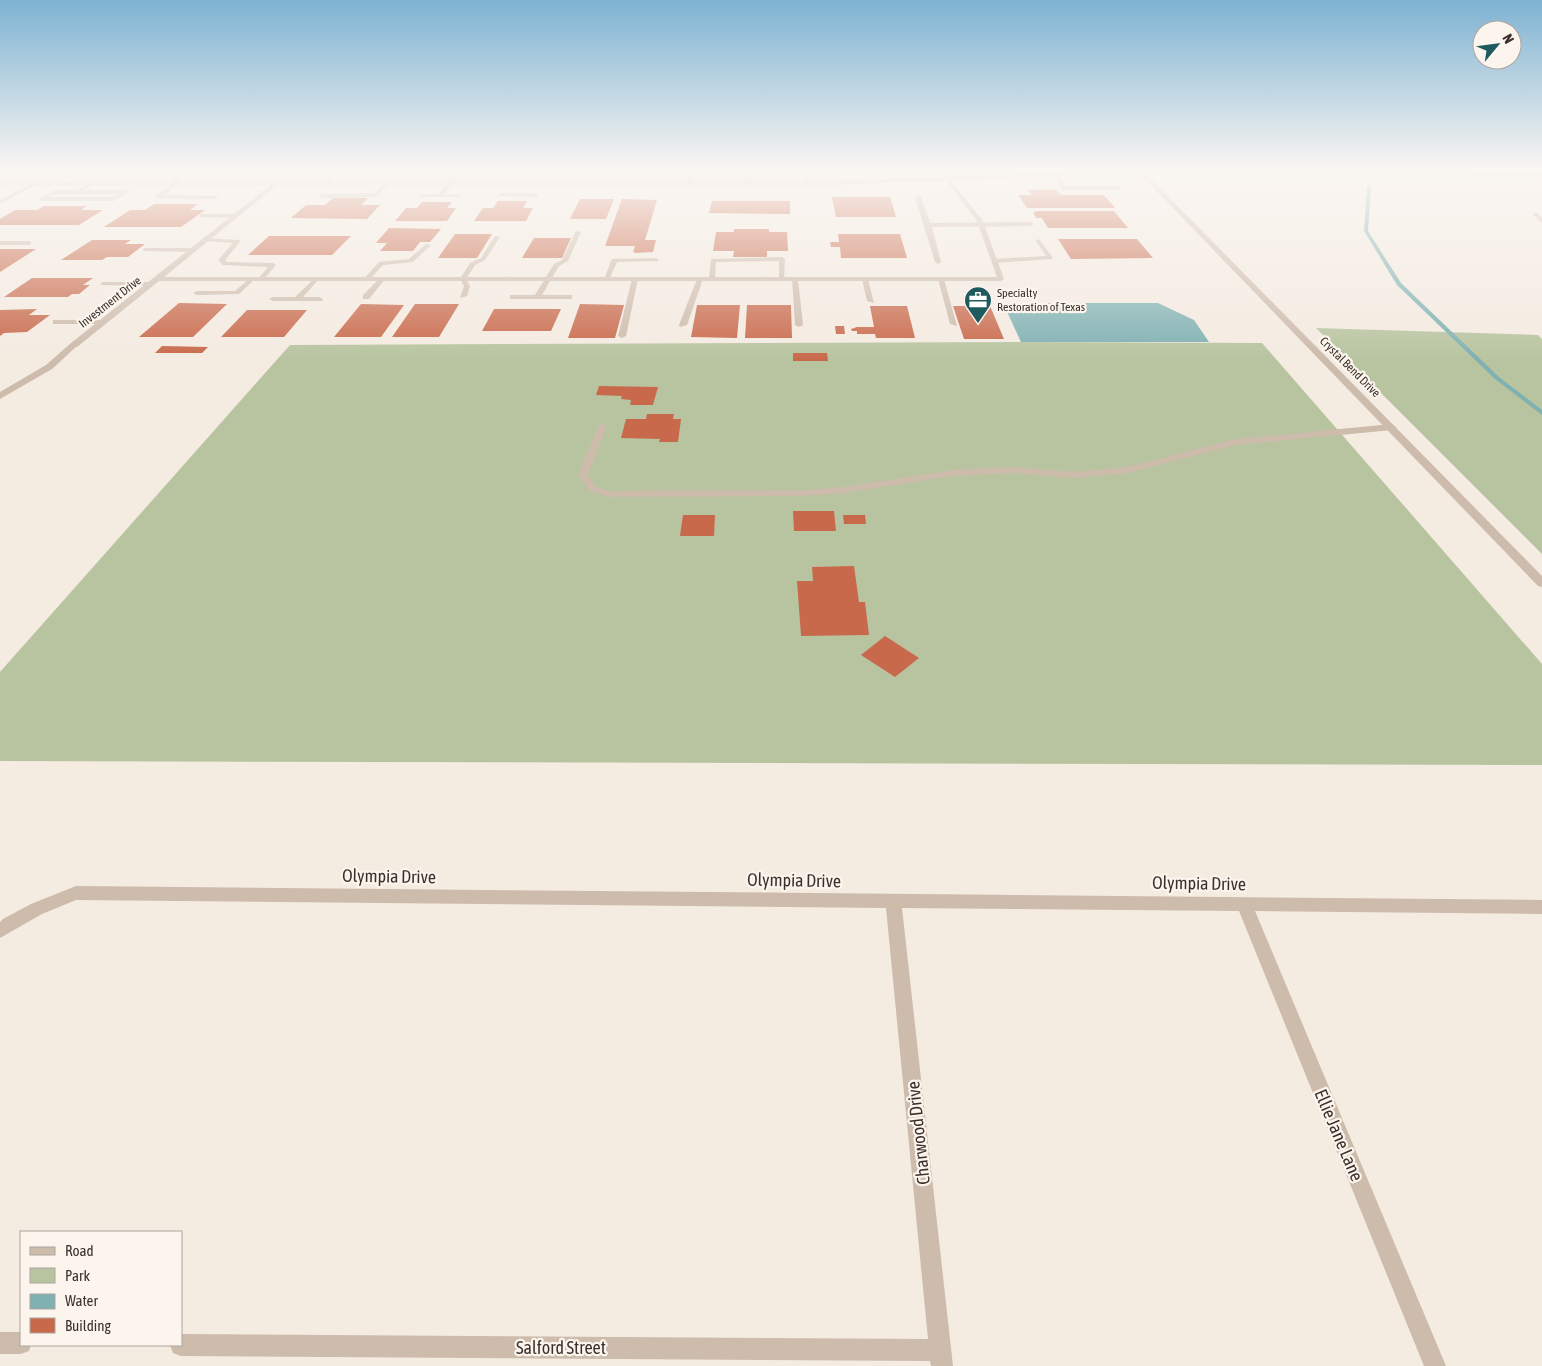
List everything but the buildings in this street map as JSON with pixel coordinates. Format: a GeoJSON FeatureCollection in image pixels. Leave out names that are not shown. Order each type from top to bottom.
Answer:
{"type":"FeatureCollection","features":[{"type":"Feature","properties":{"kind":"street","name":"Investment Drive"},"geometry":{"type":"LineString","coordinates":[[0,396],[48,367],[214,233]]}},
{"type":"Feature","properties":{"kind":"street"},"geometry":{"type":"LineString","coordinates":[[537,297],[556,266],[565,261],[578,233]]}},
{"type":"Feature","properties":{"kind":"street"},"geometry":{"type":"LineString","coordinates":[[930,233],[938,262]]}},
{"type":"Feature","properties":{"kind":"street"},"geometry":{"type":"LineString","coordinates":[[103,284],[316,279],[1001,280],[984,233]]}},
{"type":"Feature","properties":{"kind":"street","name":"Crystal Bend Drive"},"geometry":{"type":"LineString","coordinates":[[1201,233],[1542,583]]}},
{"type":"Feature","properties":{"kind":"street"},"geometry":{"type":"LineString","coordinates":[[463,279],[472,264],[483,259],[497,237]]}},
{"type":"Feature","properties":{"kind":"street"},"geometry":{"type":"LineString","coordinates":[[206,239],[238,241],[221,260],[225,264],[273,266],[261,280]]}},
{"type":"Feature","properties":{"kind":"street"},"geometry":{"type":"LineString","coordinates":[[994,261],[1050,258],[1039,241]]}},
{"type":"Feature","properties":{"kind":"street"},"geometry":{"type":"LineString","coordinates":[[0,243],[29,243]]}},
{"type":"Feature","properties":{"kind":"street"},"geometry":{"type":"LineString","coordinates":[[367,279],[381,263],[411,261],[428,246]]}},
{"type":"Feature","properties":{"kind":"street"},"geometry":{"type":"LineString","coordinates":[[145,250],[193,250]]}},
{"type":"Feature","properties":{"kind":"street"},"geometry":{"type":"LineString","coordinates":[[712,279],[713,260],[782,259],[782,279]]}},
{"type":"Feature","properties":{"kind":"street"},"geometry":{"type":"LineString","coordinates":[[607,279],[614,260],[656,260]]}},
{"type":"Feature","properties":{"kind":"street"},"geometry":{"type":"LineString","coordinates":[[297,299],[316,279]]}},
{"type":"Feature","properties":{"kind":"street"},"geometry":{"type":"LineString","coordinates":[[366,298],[382,279]]}},
{"type":"Feature","properties":{"kind":"street"},"geometry":{"type":"LineString","coordinates":[[463,279],[467,286],[463,296]]}},
{"type":"Feature","properties":{"kind":"street"},"geometry":{"type":"LineString","coordinates":[[622,336],[635,279]]}},
{"type":"Feature","properties":{"kind":"street"},"geometry":{"type":"LineString","coordinates":[[683,325],[700,279]]}},
{"type":"Feature","properties":{"kind":"street"},"geometry":{"type":"LineString","coordinates":[[795,279],[799,325]]}},
{"type":"Feature","properties":{"kind":"street"},"geometry":{"type":"LineString","coordinates":[[866,279],[871,301]]}},
{"type":"Feature","properties":{"kind":"street"},"geometry":{"type":"LineString","coordinates":[[941,279],[954,324]]}},
{"type":"Feature","properties":{"kind":"street"},"geometry":{"type":"LineString","coordinates":[[197,293],[237,293],[252,280]]}},
{"type":"Feature","properties":{"kind":"street"},"geometry":{"type":"LineString","coordinates":[[513,297],[569,297]]}},
{"type":"Feature","properties":{"kind":"street"},"geometry":{"type":"LineString","coordinates":[[273,299],[319,299]]}},
{"type":"Feature","properties":{"kind":"street"},"geometry":{"type":"LineString","coordinates":[[56,322],[102,322]]}},
{"type":"Feature","properties":{"kind":"street"},"geometry":{"type":"LineString","coordinates":[[602,427],[583,475],[587,486],[596,492],[609,494],[803,493],[843,490],[952,473],[1012,470],[1075,475],[1128,470],[1235,442],[1392,427]]}},
{"type":"Feature","properties":{"kind":"street","name":"Olympia Drive"},"geometry":{"type":"LineString","coordinates":[[0,931],[17,918],[48,902],[76,893],[1542,907]]}},
{"type":"Feature","properties":{"kind":"street","name":"Charwood Drive"},"geometry":{"type":"LineString","coordinates":[[893,901],[941,1358]]}},
{"type":"Feature","properties":{"kind":"street","name":"Ellie Jane Lane"},"geometry":{"type":"LineString","coordinates":[[1244,904],[1435,1366]]}},
{"type":"Feature","properties":{"kind":"street"},"geometry":{"type":"LineString","coordinates":[[0,1343],[20,1344]]}},
{"type":"Feature","properties":{"kind":"street","name":"Salford Street"},"geometry":{"type":"LineString","coordinates":[[182,1345],[941,1358]]}},
{"type":"Feature","properties":{"kind":"green space"},"geometry":{"type":"Polygon","coordinates":[[[1316,328],[1538,335],[1542,339],[1542,554],[1316,328]]]}},
{"type":"Feature","properties":{"kind":"green space"},"geometry":{"type":"Polygon","coordinates":[[[1262,343],[1542,664],[1542,765],[0,761],[0,672],[290,345],[1262,343]]]}},
{"type":"Feature","properties":{"kind":"water"},"geometry":{"type":"Polygon","coordinates":[[[1003,303],[1158,303],[1194,320],[1209,342],[1021,342],[1003,303]]]}},
{"type":"Feature","properties":{"kind":"waterway"},"geometry":{"type":"LineString","coordinates":[[1367,233],[1399,284],[1497,378],[1542,413]]}},
{"type":"Feature","properties":{"kind":"place","name":"Specialty Restoration of Texas"},"geometry":{"type":"Point","coordinates":[978,324]}}]}
